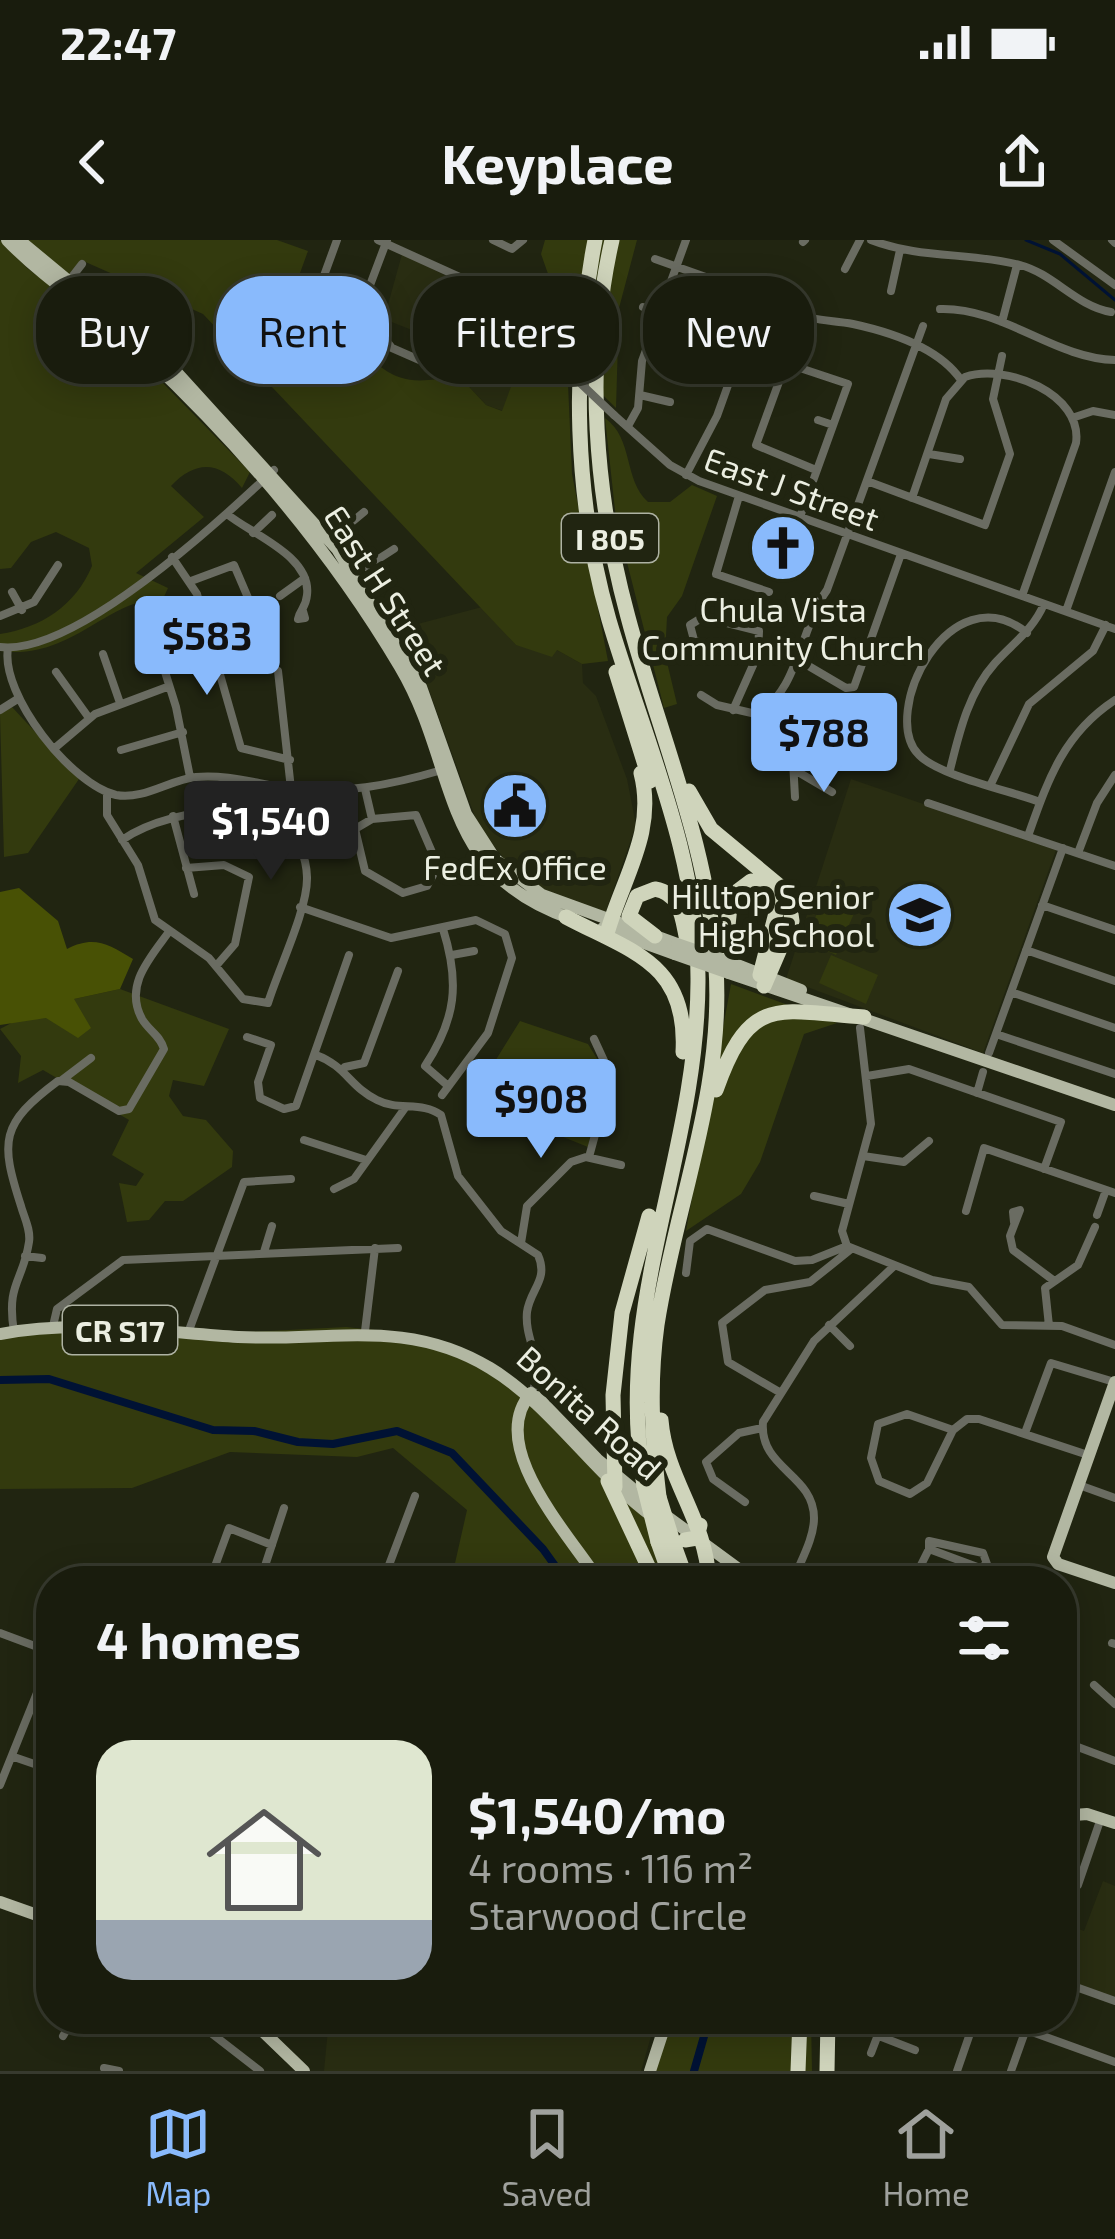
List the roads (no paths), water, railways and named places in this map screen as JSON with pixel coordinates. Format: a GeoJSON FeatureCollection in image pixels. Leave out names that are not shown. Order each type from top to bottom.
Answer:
{"type":"FeatureCollection","features":[{"type":"Feature","properties":{"kind":"highway","name":"I 805"},"geometry":{"type":"LineString","coordinates":[[594,240],[584,298],[582,429],[591,529],[608,616],[684,857],[698,982],[683,1114],[642,1300],[634,1412],[621,1488],[690,1542]]}},
{"type":"Feature","properties":{"kind":"highway","name":"I 805"},"geometry":{"type":"LineString","coordinates":[[607,276],[612,240]]}},
{"type":"Feature","properties":{"kind":"highway"},"geometry":{"type":"LineString","coordinates":[[611,276],[622,240]]}},
{"type":"Feature","properties":{"kind":"highway","name":"I 805"},"geometry":{"type":"LineString","coordinates":[[597,384],[603,496],[628,620],[708,893],[717,1013],[714,1057],[658,1322],[651,1397],[659,1497],[690,1542],[688,1566]]}},
{"type":"Feature","properties":{"kind":"highway"},"geometry":{"type":"LineString","coordinates":[[608,616],[607,632],[634,735],[670,844],[680,947],[691,1000],[681,1079],[622,1313],[614,1394],[621,1488],[650,1566]]}},
{"type":"Feature","properties":{"kind":"highway"},"geometry":{"type":"LineString","coordinates":[[661,727],[711,829],[788,893],[791,921],[765,980]]}},
{"type":"Feature","properties":{"kind":"highway"},"geometry":{"type":"LineString","coordinates":[[609,926],[641,840],[647,806],[634,735]]}},
{"type":"Feature","properties":{"kind":"highway"},"geometry":{"type":"LineString","coordinates":[[717,1013],[723,997],[729,902],[751,881],[763,884],[778,905],[765,980]]}},
{"type":"Feature","properties":{"kind":"highway"},"geometry":{"type":"LineString","coordinates":[[655,936],[629,916],[637,896],[655,889],[671,894],[682,911],[680,947]]}},
{"type":"Feature","properties":{"kind":"highway"},"geometry":{"type":"LineString","coordinates":[[566,916],[642,956],[673,987],[684,1025],[681,1079]]}},
{"type":"Feature","properties":{"kind":"highway"},"geometry":{"type":"LineString","coordinates":[[694,1156],[730,1051],[756,1022],[800,1008],[862,1023]]}},
{"type":"Feature","properties":{"kind":"highway"},"geometry":{"type":"LineString","coordinates":[[634,1412],[633,1326],[650,1216]]}},
{"type":"Feature","properties":{"kind":"highway"},"geometry":{"type":"LineString","coordinates":[[658,1322],[662,1435],[690,1542],[704,1566]]}},
{"type":"Feature","properties":{"kind":"highway","name":"I 805"},"geometry":{"type":"LineString","coordinates":[[680,1566],[690,1542]]}},
{"type":"Feature","properties":{"kind":"highway"},"geometry":{"type":"LineString","coordinates":[[798,2071],[802,2034]]}},
{"type":"Feature","properties":{"kind":"highway"},"geometry":{"type":"LineString","coordinates":[[805,2034],[807,2071]]}},
{"type":"Feature","properties":{"kind":"highway"},"geometry":{"type":"LineString","coordinates":[[827,2034],[827,2071]]}},
{"type":"Feature","properties":{"kind":"main road","name":"East H Street"},"geometry":{"type":"LineString","coordinates":[[7,240],[52,276]]}},
{"type":"Feature","properties":{"kind":"main road","name":"East H Street"},"geometry":{"type":"LineString","coordinates":[[19,240],[55,276]]}},
{"type":"Feature","properties":{"kind":"main road","name":"East H Street"},"geometry":{"type":"LineString","coordinates":[[187,384],[269,475],[333,560],[402,670],[475,852],[518,892],[566,916],[655,936],[822,1002],[862,1023],[1115,1105]]}},
{"type":"Feature","properties":{"kind":"main road","name":"East H Street"},"geometry":{"type":"LineString","coordinates":[[444,769],[478,836],[505,869],[542,895],[609,926],[680,947]]}},
{"type":"Feature","properties":{"kind":"main road","name":"Bonita Road"},"geometry":{"type":"LineString","coordinates":[[7,1333],[53,1326],[226,1335],[365,1328],[461,1346],[491,1360],[621,1488],[721,1566]]}},
{"type":"Feature","properties":{"kind":"main road"},"geometry":{"type":"LineString","coordinates":[[1071,1566],[1053,1559],[1115,1382]]}},
{"type":"Feature","properties":{"kind":"main road"},"geometry":{"type":"LineString","coordinates":[[530,1397],[515,1428],[518,1452],[593,1566]]}},
{"type":"Feature","properties":{"kind":"main road","name":"Bonita Road"},"geometry":{"type":"LineString","coordinates":[[690,1542],[730,1566]]}},
{"type":"Feature","properties":{"kind":"main road"},"geometry":{"type":"LineString","coordinates":[[1077,1568],[1115,1583]]}},
{"type":"Feature","properties":{"kind":"main road"},"geometry":{"type":"LineString","coordinates":[[1077,1816],[1108,1820]]}},
{"type":"Feature","properties":{"kind":"main road"},"geometry":{"type":"LineString","coordinates":[[0,1902],[36,1915]]}},
{"type":"Feature","properties":{"kind":"main road"},"geometry":{"type":"LineString","coordinates":[[264,2034],[296,2069]]}},
{"type":"Feature","properties":{"kind":"main road"},"geometry":{"type":"LineString","coordinates":[[650,2071],[662,2034]]}},
{"type":"Feature","properties":{"kind":"street"},"geometry":{"type":"LineString","coordinates":[[324,276],[337,240]]}},
{"type":"Feature","properties":{"kind":"street"},"geometry":{"type":"LineString","coordinates":[[493,240],[512,249],[523,240]]}},
{"type":"Feature","properties":{"kind":"street"},"geometry":{"type":"LineString","coordinates":[[673,276],[686,240]]}},
{"type":"Feature","properties":{"kind":"street"},"geometry":{"type":"LineString","coordinates":[[845,269],[860,240]]}},
{"type":"Feature","properties":{"kind":"street"},"geometry":{"type":"LineString","coordinates":[[871,240],[900,250],[1017,264],[1048,277],[1091,308],[1111,313]]}},
{"type":"Feature","properties":{"kind":"street"},"geometry":{"type":"LineString","coordinates":[[1053,240],[1115,285]]}},
{"type":"Feature","properties":{"kind":"street"},"geometry":{"type":"LineString","coordinates":[[384,241],[361,309],[392,348],[413,357]]}},
{"type":"Feature","properties":{"kind":"street","name":"East J Street"},"geometry":{"type":"LineString","coordinates":[[384,241],[475,284],[614,415],[686,475],[1111,627]]}},
{"type":"Feature","properties":{"kind":"street"},"geometry":{"type":"LineString","coordinates":[[891,291],[900,250]]}},
{"type":"Feature","properties":{"kind":"street"},"geometry":{"type":"LineString","coordinates":[[655,260],[704,276]]}},
{"type":"Feature","properties":{"kind":"street"},"geometry":{"type":"LineString","coordinates":[[73,276],[82,264]]}},
{"type":"Feature","properties":{"kind":"street"},"geometry":{"type":"LineString","coordinates":[[1002,322],[1017,264]]}},
{"type":"Feature","properties":{"kind":"street"},"geometry":{"type":"LineString","coordinates":[[940,309],[1002,322],[1092,357],[1115,360]]}},
{"type":"Feature","properties":{"kind":"street"},"geometry":{"type":"LineString","coordinates":[[814,318],[853,324],[943,357],[961,380]]}},
{"type":"Feature","properties":{"kind":"street"},"geometry":{"type":"LineString","coordinates":[[701,695],[733,710],[756,714],[774,698],[847,535],[923,326]]}},
{"type":"Feature","properties":{"kind":"street"},"geometry":{"type":"LineString","coordinates":[[867,482],[982,524],[987,521],[1010,454],[1008,434],[993,402],[1002,356]]}},
{"type":"Feature","properties":{"kind":"street"},"geometry":{"type":"LineString","coordinates":[[628,426],[640,395],[643,358]]}},
{"type":"Feature","properties":{"kind":"street"},"geometry":{"type":"LineString","coordinates":[[800,517],[848,384],[843,378],[814,370]]}},
{"type":"Feature","properties":{"kind":"street"},"geometry":{"type":"LineString","coordinates":[[912,498],[946,399],[961,380],[977,373],[997,375],[1061,398],[1075,417],[1076,443],[1022,596]]}},
{"type":"Feature","properties":{"kind":"street"},"geometry":{"type":"LineString","coordinates":[[686,475],[728,384]]}},
{"type":"Feature","properties":{"kind":"street"},"geometry":{"type":"LineString","coordinates":[[778,384],[756,446],[816,470]]}},
{"type":"Feature","properties":{"kind":"street"},"geometry":{"type":"LineString","coordinates":[[640,395],[670,402]]}},
{"type":"Feature","properties":{"kind":"street"},"geometry":{"type":"LineString","coordinates":[[1075,417],[1093,411],[1115,415]]}},
{"type":"Feature","properties":{"kind":"street"},"geometry":{"type":"LineString","coordinates":[[818,420],[833,425]]}},
{"type":"Feature","properties":{"kind":"street"},"geometry":{"type":"LineString","coordinates":[[929,454],[960,459]]}},
{"type":"Feature","properties":{"kind":"street"},"geometry":{"type":"LineString","coordinates":[[1066,611],[1115,472]]}},
{"type":"Feature","properties":{"kind":"street"},"geometry":{"type":"LineString","coordinates":[[269,475],[229,512],[73,630],[43,644],[4,647],[16,700],[56,747],[107,792],[137,795],[190,777],[291,789],[365,789],[444,769]]}},
{"type":"Feature","properties":{"kind":"street"},"geometry":{"type":"LineString","coordinates":[[739,496],[716,574],[769,592]]}},
{"type":"Feature","properties":{"kind":"street"},"geometry":{"type":"LineString","coordinates":[[229,512],[242,526],[282,550],[304,578],[303,611]]}},
{"type":"Feature","properties":{"kind":"street"},"geometry":{"type":"LineString","coordinates":[[341,531],[364,512]]}},
{"type":"Feature","properties":{"kind":"street"},"geometry":{"type":"LineString","coordinates":[[253,532],[272,515]]}},
{"type":"Feature","properties":{"kind":"street"},"geometry":{"type":"LineString","coordinates":[[366,567],[394,549]]}},
{"type":"Feature","properties":{"kind":"street"},"geometry":{"type":"LineString","coordinates":[[795,658],[846,688],[854,687],[901,554]]}},
{"type":"Feature","properties":{"kind":"street"},"geometry":{"type":"LineString","coordinates":[[172,557],[191,581],[241,748],[290,760]]}},
{"type":"Feature","properties":{"kind":"street"},"geometry":{"type":"LineString","coordinates":[[0,616],[22,610],[39,597],[58,565]]}},
{"type":"Feature","properties":{"kind":"street"},"geometry":{"type":"LineString","coordinates":[[191,581],[233,565],[267,642]]}},
{"type":"Feature","properties":{"kind":"street"},"geometry":{"type":"LineString","coordinates":[[280,596],[304,578]]}},
{"type":"Feature","properties":{"kind":"street"},"geometry":{"type":"LineString","coordinates":[[12,592],[22,610]]}},
{"type":"Feature","properties":{"kind":"street"},"geometry":{"type":"LineString","coordinates":[[950,770],[959,730],[982,681],[1027,633],[1044,604]]}},
{"type":"Feature","properties":{"kind":"street"},"geometry":{"type":"LineString","coordinates":[[733,710],[758,654],[755,628],[703,617],[691,623],[691,637],[706,646],[758,654]]}},
{"type":"Feature","properties":{"kind":"street"},"geometry":{"type":"LineString","coordinates":[[1027,633],[1008,622],[973,618],[945,633],[927,659],[912,701],[909,734],[922,758],[1040,802]]}},
{"type":"Feature","properties":{"kind":"street"},"geometry":{"type":"LineString","coordinates":[[150,624],[182,732],[190,777]]}},
{"type":"Feature","properties":{"kind":"street"},"geometry":{"type":"LineString","coordinates":[[991,784],[1029,704],[1095,649],[1111,627]]}},
{"type":"Feature","properties":{"kind":"street"},"geometry":{"type":"LineString","coordinates":[[103,654],[120,703]]}},
{"type":"Feature","properties":{"kind":"street"},"geometry":{"type":"LineString","coordinates":[[278,671],[291,789]]}},
{"type":"Feature","properties":{"kind":"street"},"geometry":{"type":"LineString","coordinates":[[56,672],[89,718]]}},
{"type":"Feature","properties":{"kind":"street"},"geometry":{"type":"LineString","coordinates":[[56,747],[89,718],[167,686]]}},
{"type":"Feature","properties":{"kind":"street"},"geometry":{"type":"LineString","coordinates":[[774,698],[797,718],[793,773],[802,791],[795,797],[786,792]]}},
{"type":"Feature","properties":{"kind":"street"},"geometry":{"type":"LineString","coordinates":[[0,710],[16,700]]}},
{"type":"Feature","properties":{"kind":"street"},"geometry":{"type":"LineString","coordinates":[[1028,836],[1071,737],[1115,700]]}},
{"type":"Feature","properties":{"kind":"street"},"geometry":{"type":"LineString","coordinates":[[122,750],[182,732]]}},
{"type":"Feature","properties":{"kind":"street"},"geometry":{"type":"LineString","coordinates":[[793,773],[832,792]]}},
{"type":"Feature","properties":{"kind":"street"},"geometry":{"type":"LineString","coordinates":[[1078,853],[1097,802],[1115,775]]}},
{"type":"Feature","properties":{"kind":"street"},"geometry":{"type":"LineString","coordinates":[[231,810],[235,779]]}},
{"type":"Feature","properties":{"kind":"street"},"geometry":{"type":"LineString","coordinates":[[365,789],[372,819]]}},
{"type":"Feature","properties":{"kind":"street"},"geometry":{"type":"LineString","coordinates":[[107,792],[107,815],[122,840],[138,865],[152,913],[168,933],[216,966],[243,999],[268,1003],[307,877],[295,843],[266,822],[231,810],[173,816],[122,840]]}},
{"type":"Feature","properties":{"kind":"street"},"geometry":{"type":"LineString","coordinates":[[343,803],[369,876],[404,893],[424,888],[434,877],[438,859],[423,822],[409,814],[372,819],[355,827]]}},
{"type":"Feature","properties":{"kind":"street"},"geometry":{"type":"LineString","coordinates":[[928,803],[1115,866]]}},
{"type":"Feature","properties":{"kind":"street"},"geometry":{"type":"LineString","coordinates":[[173,816],[194,894]]}},
{"type":"Feature","properties":{"kind":"street"},"geometry":{"type":"LineString","coordinates":[[989,1053],[1063,848]]}},
{"type":"Feature","properties":{"kind":"street"},"geometry":{"type":"LineString","coordinates":[[186,868],[224,865],[249,877],[235,944],[216,966]]}},
{"type":"Feature","properties":{"kind":"street"},"geometry":{"type":"LineString","coordinates":[[1042,905],[1115,930]]}},
{"type":"Feature","properties":{"kind":"street"},"geometry":{"type":"LineString","coordinates":[[300,907],[388,938],[488,922],[505,934],[512,954],[488,1034],[442,1095]]}},
{"type":"Feature","properties":{"kind":"street"},"geometry":{"type":"LineString","coordinates":[[443,929],[456,985],[451,1020],[425,1066],[447,1084]]}},
{"type":"Feature","properties":{"kind":"street"},"geometry":{"type":"LineString","coordinates":[[61,1081],[119,1111],[129,1108],[164,1045],[143,1022],[135,996],[141,971],[168,933]]}},
{"type":"Feature","properties":{"kind":"street"},"geometry":{"type":"LineString","coordinates":[[1025,950],[1115,981]]}},
{"type":"Feature","properties":{"kind":"street"},"geometry":{"type":"LineString","coordinates":[[451,956],[474,951]]}},
{"type":"Feature","properties":{"kind":"street"},"geometry":{"type":"LineString","coordinates":[[247,1037],[271,1045],[258,1093],[284,1109],[298,1104],[349,956]]}},
{"type":"Feature","properties":{"kind":"street"},"geometry":{"type":"LineString","coordinates":[[344,1067],[364,1063],[398,971]]}},
{"type":"Feature","properties":{"kind":"street"},"geometry":{"type":"LineString","coordinates":[[1011,992],[1115,1028]]}},
{"type":"Feature","properties":{"kind":"street"},"geometry":{"type":"LineString","coordinates":[[848,1248],[842,1231],[871,1122],[862,1023]]}},
{"type":"Feature","properties":{"kind":"street"},"geometry":{"type":"LineString","coordinates":[[996,1034],[1115,1074]]}},
{"type":"Feature","properties":{"kind":"street"},"geometry":{"type":"LineString","coordinates":[[589,1157],[611,1076],[594,1039]]}},
{"type":"Feature","properties":{"kind":"street"},"geometry":{"type":"LineString","coordinates":[[316,1055],[344,1067],[369,1095],[406,1107],[427,1107],[441,1115],[458,1176],[501,1231],[538,1256],[543,1270],[527,1308],[538,1375],[530,1397]]}},
{"type":"Feature","properties":{"kind":"street"},"geometry":{"type":"LineString","coordinates":[[7,1333],[11,1289],[29,1231],[4,1145],[21,1113],[91,1058]]}},
{"type":"Feature","properties":{"kind":"street"},"geometry":{"type":"LineString","coordinates":[[867,1076],[909,1069],[1061,1122],[1044,1169]]}},
{"type":"Feature","properties":{"kind":"street"},"geometry":{"type":"LineString","coordinates":[[976,1093],[983,1072]]}},
{"type":"Feature","properties":{"kind":"street"},"geometry":{"type":"LineString","coordinates":[[334,1189],[354,1180],[406,1107]]}},
{"type":"Feature","properties":{"kind":"street"},"geometry":{"type":"LineString","coordinates":[[304,1140],[366,1160]]}},
{"type":"Feature","properties":{"kind":"street"},"geometry":{"type":"LineString","coordinates":[[862,1156],[904,1162],[929,1141]]}},
{"type":"Feature","properties":{"kind":"street"},"geometry":{"type":"LineString","coordinates":[[966,1211],[984,1148],[1110,1192],[1097,1215]]}},
{"type":"Feature","properties":{"kind":"street"},"geometry":{"type":"LineString","coordinates":[[521,1243],[530,1202],[571,1162],[589,1157],[621,1166]]}},
{"type":"Feature","properties":{"kind":"street"},"geometry":{"type":"LineString","coordinates":[[187,1334],[244,1182],[291,1179]]}},
{"type":"Feature","properties":{"kind":"street"},"geometry":{"type":"LineString","coordinates":[[814,1196],[849,1204]]}},
{"type":"Feature","properties":{"kind":"street"},"geometry":{"type":"LineString","coordinates":[[1014,1222],[1012,1250],[1053,1280]]}},
{"type":"Feature","properties":{"kind":"street"},"geometry":{"type":"LineString","coordinates":[[264,1252],[272,1226]]}},
{"type":"Feature","properties":{"kind":"street"},"geometry":{"type":"LineString","coordinates":[[1048,1326],[1043,1293],[1053,1280],[1078,1265],[1095,1227]]}},
{"type":"Feature","properties":{"kind":"street"},"geometry":{"type":"LineString","coordinates":[[686,1273],[690,1241],[707,1229],[794,1261],[848,1248],[971,1288],[1002,1325],[1048,1326],[1115,1345]]}},
{"type":"Feature","properties":{"kind":"street"},"geometry":{"type":"LineString","coordinates":[[365,1328],[375,1248]]}},
{"type":"Feature","properties":{"kind":"street"},"geometry":{"type":"LineString","coordinates":[[53,1326],[57,1309],[114,1263],[398,1248]]}},
{"type":"Feature","properties":{"kind":"street"},"geometry":{"type":"LineString","coordinates":[[781,1393],[728,1362],[722,1323],[765,1289],[810,1282],[848,1248]]}},
{"type":"Feature","properties":{"kind":"street"},"geometry":{"type":"LineString","coordinates":[[24,1256],[42,1258]]}},
{"type":"Feature","properties":{"kind":"street"},"geometry":{"type":"LineString","coordinates":[[798,1566],[814,1514],[806,1490],[771,1459],[762,1428],[829,1325],[885,1270],[895,1267]]}},
{"type":"Feature","properties":{"kind":"street"},"geometry":{"type":"LineString","coordinates":[[829,1325],[850,1346]]}},
{"type":"Feature","properties":{"kind":"street"},"geometry":{"type":"LineString","coordinates":[[1025,1433],[1051,1364],[1115,1382]]}},
{"type":"Feature","properties":{"kind":"street"},"geometry":{"type":"LineString","coordinates":[[952,1430],[922,1416],[889,1416],[872,1438],[876,1477],[904,1493],[919,1491],[952,1430],[967,1419],[1088,1455]]}},
{"type":"Feature","properties":{"kind":"street"},"geometry":{"type":"LineString","coordinates":[[745,1502],[713,1480],[706,1462],[739,1432],[762,1428]]}},
{"type":"Feature","properties":{"kind":"street"},"geometry":{"type":"LineString","coordinates":[[1079,1485],[1115,1498]]}},
{"type":"Feature","properties":{"kind":"street"},"geometry":{"type":"LineString","coordinates":[[389,1566],[415,1496]]}},
{"type":"Feature","properties":{"kind":"street"},"geometry":{"type":"LineString","coordinates":[[265,1566],[284,1508]]}},
{"type":"Feature","properties":{"kind":"street"},"geometry":{"type":"LineString","coordinates":[[211,1566],[229,1528],[272,1545]]}},
{"type":"Feature","properties":{"kind":"street"},"geometry":{"type":"LineString","coordinates":[[920,1566],[929,1549],[976,1565]]}},
{"type":"Feature","properties":{"kind":"street"},"geometry":{"type":"LineString","coordinates":[[0,1633],[36,1649]]}},
{"type":"Feature","properties":{"kind":"street"},"geometry":{"type":"LineString","coordinates":[[1094,1685],[1115,1703]]}},
{"type":"Feature","properties":{"kind":"street"},"geometry":{"type":"LineString","coordinates":[[0,1785],[36,1707]]}},
{"type":"Feature","properties":{"kind":"street"},"geometry":{"type":"LineString","coordinates":[[1077,1747],[1115,1761]]}},
{"type":"Feature","properties":{"kind":"street"},"geometry":{"type":"LineString","coordinates":[[14,1757],[36,1765]]}},
{"type":"Feature","properties":{"kind":"street"},"geometry":{"type":"LineString","coordinates":[[1077,1886],[1108,1820]]}},
{"type":"Feature","properties":{"kind":"street"},"geometry":{"type":"LineString","coordinates":[[1077,1987],[1115,2001]]}},
{"type":"Feature","properties":{"kind":"street"},"geometry":{"type":"LineString","coordinates":[[217,2034],[260,2071]]}},
{"type":"Feature","properties":{"kind":"street"},"geometry":{"type":"LineString","coordinates":[[957,2071],[970,2034]]}},
{"type":"Feature","properties":{"kind":"street"},"geometry":{"type":"LineString","coordinates":[[1012,2071],[1025,2034]]}},
{"type":"Feature","properties":{"kind":"street"},"geometry":{"type":"LineString","coordinates":[[1037,2034],[1115,2062]]}},
{"type":"Feature","properties":{"kind":"street"},"geometry":{"type":"LineString","coordinates":[[871,2053],[879,2036],[915,2050]]}},
{"type":"Feature","properties":{"kind":"street"},"geometry":{"type":"LineString","coordinates":[[104,2068],[119,2071]]}},
{"type":"Feature","properties":{"kind":"waterway"},"geometry":{"type":"LineString","coordinates":[[1026,240],[1060,254],[1115,300]]}},
{"type":"Feature","properties":{"kind":"waterway"},"geometry":{"type":"LineString","coordinates":[[0,1380],[49,1379],[213,1430],[254,1431],[298,1442],[333,1444],[397,1431],[452,1453],[555,1566]]}},
{"type":"Feature","properties":{"kind":"waterway"},"geometry":{"type":"LineString","coordinates":[[694,2071],[705,2034]]}},
{"type":"Feature","properties":{"kind":"place","name":"Chula Vista Community Church"},"geometry":{"type":"Point","coordinates":[783,548]}},
{"type":"Feature","properties":{"kind":"place","name":"FedEx Office"},"geometry":{"type":"Point","coordinates":[515,806]}},
{"type":"Feature","properties":{"kind":"place","name":"Hilltop Senior High School"},"geometry":{"type":"Point","coordinates":[920,915]}}]}
